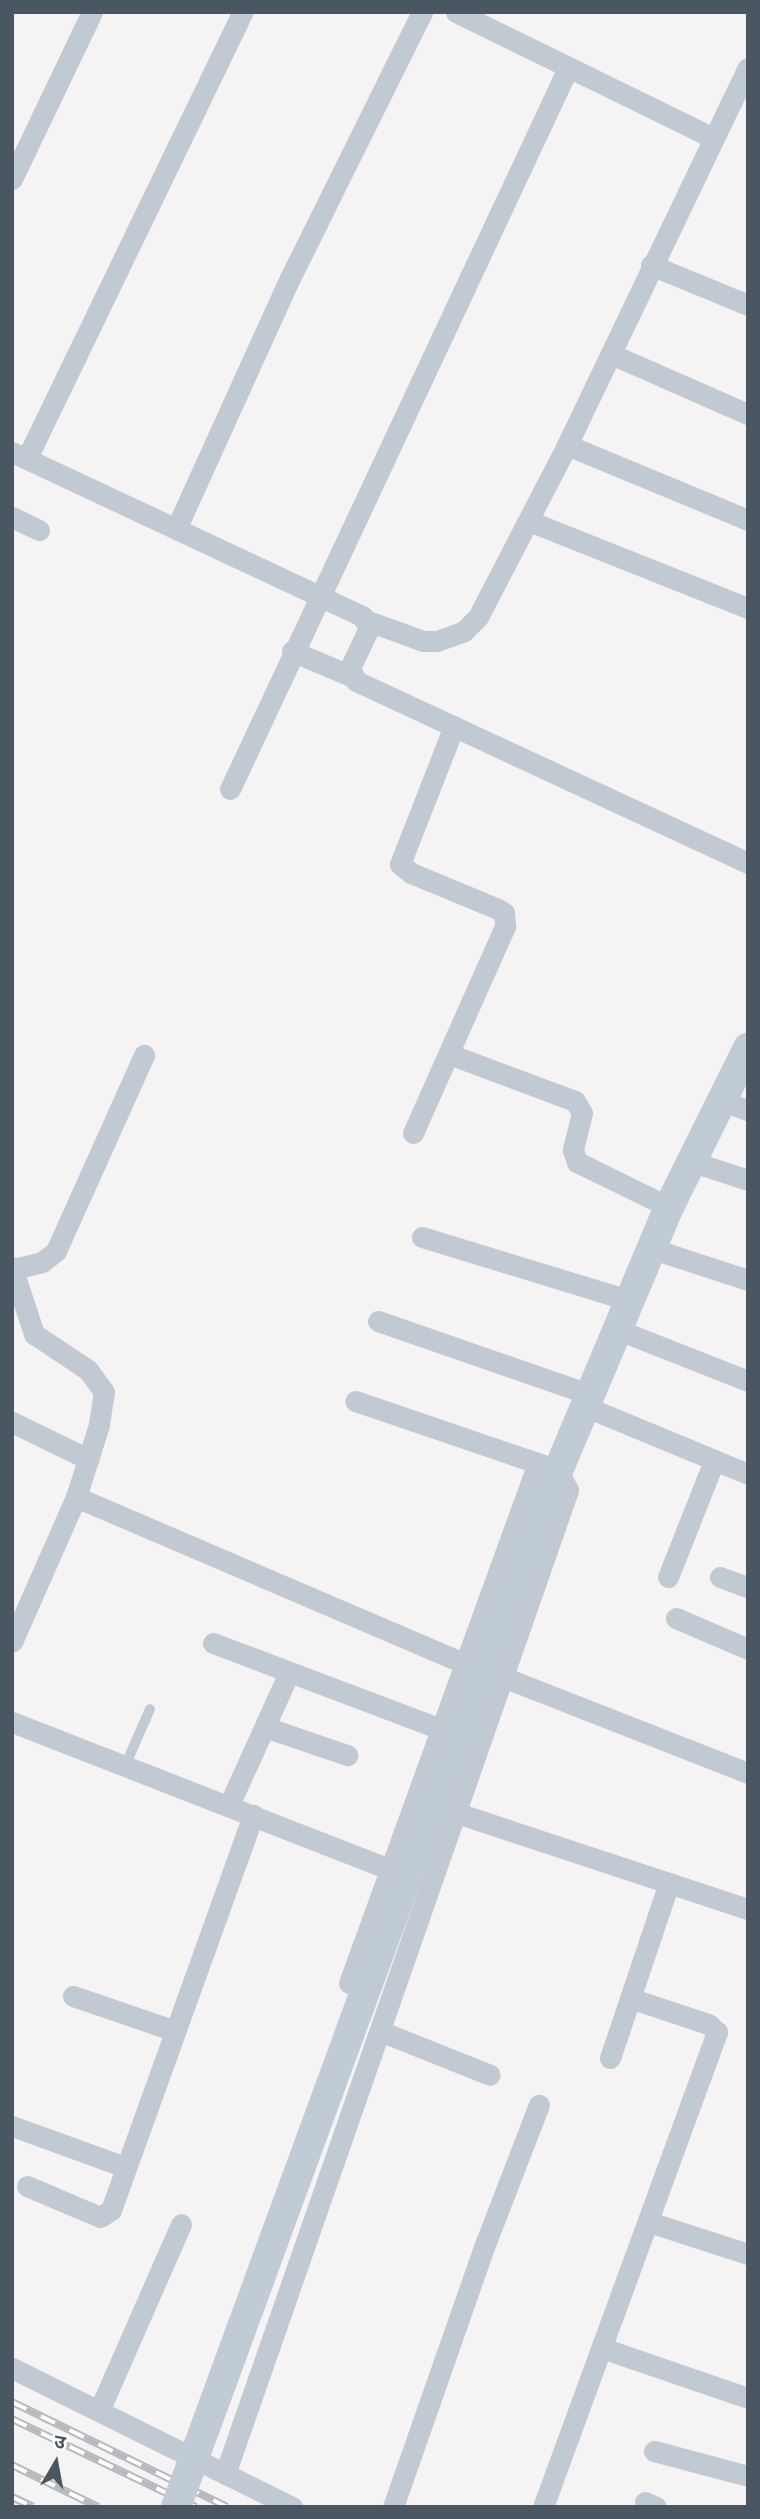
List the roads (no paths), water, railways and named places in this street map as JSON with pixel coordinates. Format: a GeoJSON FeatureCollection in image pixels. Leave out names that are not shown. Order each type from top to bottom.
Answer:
{"type":"FeatureCollection","features":[{"type":"Feature","properties":{"kind":"street"},"geometry":{"type":"LineString","coordinates":[[12,179],[92,12]]}},
{"type":"Feature","properties":{"kind":"street"},"geometry":{"type":"LineString","coordinates":[[243,12],[20,455],[176,528],[310,612],[363,638],[423,641],[452,638],[478,617],[567,445],[711,137],[747,71]]}},
{"type":"Feature","properties":{"kind":"street"},"geometry":{"type":"LineString","coordinates":[[176,528],[291,276],[422,12]]}},
{"type":"Feature","properties":{"kind":"street"},"geometry":{"type":"LineString","coordinates":[[456,12],[711,137]]}},
{"type":"Feature","properties":{"kind":"street"},"geometry":{"type":"LineString","coordinates":[[229,789],[568,68]]}},
{"type":"Feature","properties":{"kind":"street"},"geometry":{"type":"LineString","coordinates":[[651,265],[748,305]]}},
{"type":"Feature","properties":{"kind":"street"},"geometry":{"type":"LineString","coordinates":[[611,354],[748,414]]}},
{"type":"Feature","properties":{"kind":"street"},"geometry":{"type":"LineString","coordinates":[[567,445],[748,520]]}},
{"type":"Feature","properties":{"kind":"street"},"geometry":{"type":"LineString","coordinates":[[12,517],[39,530]]}},
{"type":"Feature","properties":{"kind":"street"},"geometry":{"type":"LineString","coordinates":[[529,521],[748,608]]}},
{"type":"Feature","properties":{"kind":"street"},"geometry":{"type":"LineString","coordinates":[[351,676],[363,638]]}},
{"type":"Feature","properties":{"kind":"street"},"geometry":{"type":"LineString","coordinates":[[292,651],[351,676],[748,863]]}},
{"type":"Feature","properties":{"kind":"street"},"geometry":{"type":"LineString","coordinates":[[414,1133],[506,919],[498,909],[411,873],[400,864],[454,726]]}},
{"type":"Feature","properties":{"kind":"street"},"geometry":{"type":"LineString","coordinates":[[349,1983],[465,1664],[548,1466],[587,1400],[650,1248],[690,1161],[734,1105],[748,1048]]}},
{"type":"Feature","properties":{"kind":"street"},"geometry":{"type":"LineString","coordinates":[[449,1054],[575,1101],[582,1114],[573,1150],[577,1162],[668,1207]]}},
{"type":"Feature","properties":{"kind":"street"},"geometry":{"type":"LineString","coordinates":[[12,1642],[76,1497],[104,1392],[88,1370],[34,1334],[13,1268],[42,1262],[56,1251],[144,1055]]}},
{"type":"Feature","properties":{"kind":"street"},"geometry":{"type":"LineString","coordinates":[[690,1161],[748,1180]]}},
{"type":"Feature","properties":{"kind":"street"},"geometry":{"type":"LineString","coordinates":[[422,1237],[628,1300]]}},
{"type":"Feature","properties":{"kind":"street"},"geometry":{"type":"LineString","coordinates":[[650,1248],[748,1280]]}},
{"type":"Feature","properties":{"kind":"street"},"geometry":{"type":"LineString","coordinates":[[378,1321],[587,1400],[714,1461],[748,1474]]}},
{"type":"Feature","properties":{"kind":"street"},"geometry":{"type":"LineString","coordinates":[[616,1329],[748,1381]]}},
{"type":"Feature","properties":{"kind":"street"},"geometry":{"type":"LineString","coordinates":[[225,2474],[566,1502],[565,1478],[548,1466],[355,1401]]}},
{"type":"Feature","properties":{"kind":"street"},"geometry":{"type":"LineString","coordinates":[[12,1422],[88,1459]]}},
{"type":"Feature","properties":{"kind":"street"},"geometry":{"type":"LineString","coordinates":[[668,1577],[714,1461]]}},
{"type":"Feature","properties":{"kind":"street"},"geometry":{"type":"LineString","coordinates":[[176,2507],[391,1930],[542,1509],[548,1466]]}},
{"type":"Feature","properties":{"kind":"street"},"geometry":{"type":"LineString","coordinates":[[76,1497],[465,1664]]}},
{"type":"Feature","properties":{"kind":"street"},"geometry":{"type":"LineString","coordinates":[[720,1577],[748,1587]]}},
{"type":"Feature","properties":{"kind":"street"},"geometry":{"type":"LineString","coordinates":[[676,1618],[748,1648]]}},
{"type":"Feature","properties":{"kind":"street"},"geometry":{"type":"LineString","coordinates":[[213,1643],[440,1729]]}},
{"type":"Feature","properties":{"kind":"street"},"geometry":{"type":"LineString","coordinates":[[229,1805],[289,1673]]}},
{"type":"Feature","properties":{"kind":"street"},"geometry":{"type":"LineString","coordinates":[[503,1677],[748,1773]]}},
{"type":"Feature","properties":{"kind":"street"},"geometry":{"type":"LineString","coordinates":[[12,1723],[389,1868]]}},
{"type":"Feature","properties":{"kind":"street"},"geometry":{"type":"LineString","coordinates":[[264,1727],[347,1755]]}},
{"type":"Feature","properties":{"kind":"street"},"geometry":{"type":"LineString","coordinates":[[457,1813],[748,1909]]}},
{"type":"Feature","properties":{"kind":"street"},"geometry":{"type":"LineString","coordinates":[[27,2186],[93,2215],[107,2216],[253,1815]]}},
{"type":"Feature","properties":{"kind":"street"},"geometry":{"type":"LineString","coordinates":[[610,2058],[669,1883]]}},
{"type":"Feature","properties":{"kind":"street"},"geometry":{"type":"LineString","coordinates":[[73,1996],[175,2031]]}},
{"type":"Feature","properties":{"kind":"street"},"geometry":{"type":"LineString","coordinates":[[543,2507],[716,2032],[708,2024],[630,1998]]}},
{"type":"Feature","properties":{"kind":"street"},"geometry":{"type":"LineString","coordinates":[[380,2031],[490,2074]]}},
{"type":"Feature","properties":{"kind":"street"},"geometry":{"type":"LineString","coordinates":[[393,2507],[482,2253],[539,2105]]}},
{"type":"Feature","properties":{"kind":"street"},"geometry":{"type":"LineString","coordinates":[[12,2126],[125,2167]]}},
{"type":"Feature","properties":{"kind":"street"},"geometry":{"type":"LineString","coordinates":[[649,2222],[748,2254]]}},
{"type":"Feature","properties":{"kind":"street"},"geometry":{"type":"LineString","coordinates":[[99,2411],[181,2224]]}},
{"type":"Feature","properties":{"kind":"street"},"geometry":{"type":"LineString","coordinates":[[602,2348],[748,2398]]}},
{"type":"Feature","properties":{"kind":"street"},"geometry":{"type":"LineString","coordinates":[[12,2368],[292,2507]]}},
{"type":"Feature","properties":{"kind":"street"},"geometry":{"type":"LineString","coordinates":[[654,2451],[748,2476]]}},
{"type":"Feature","properties":{"kind":"lane"},"geometry":{"type":"LineString","coordinates":[[125,1766],[150,1709]]}},
{"type":"Feature","properties":{"kind":"railway"},"geometry":{"type":"LineString","coordinates":[[12,2402],[227,2507]]}},
{"type":"Feature","properties":{"kind":"railway"},"geometry":{"type":"LineString","coordinates":[[12,2419],[196,2507]]}},
{"type":"Feature","properties":{"kind":"railway"},"geometry":{"type":"LineString","coordinates":[[12,2465],[98,2507]]}},
{"type":"Feature","properties":{"kind":"railway"},"geometry":{"type":"LineString","coordinates":[[12,2497],[33,2507]]}}]}
